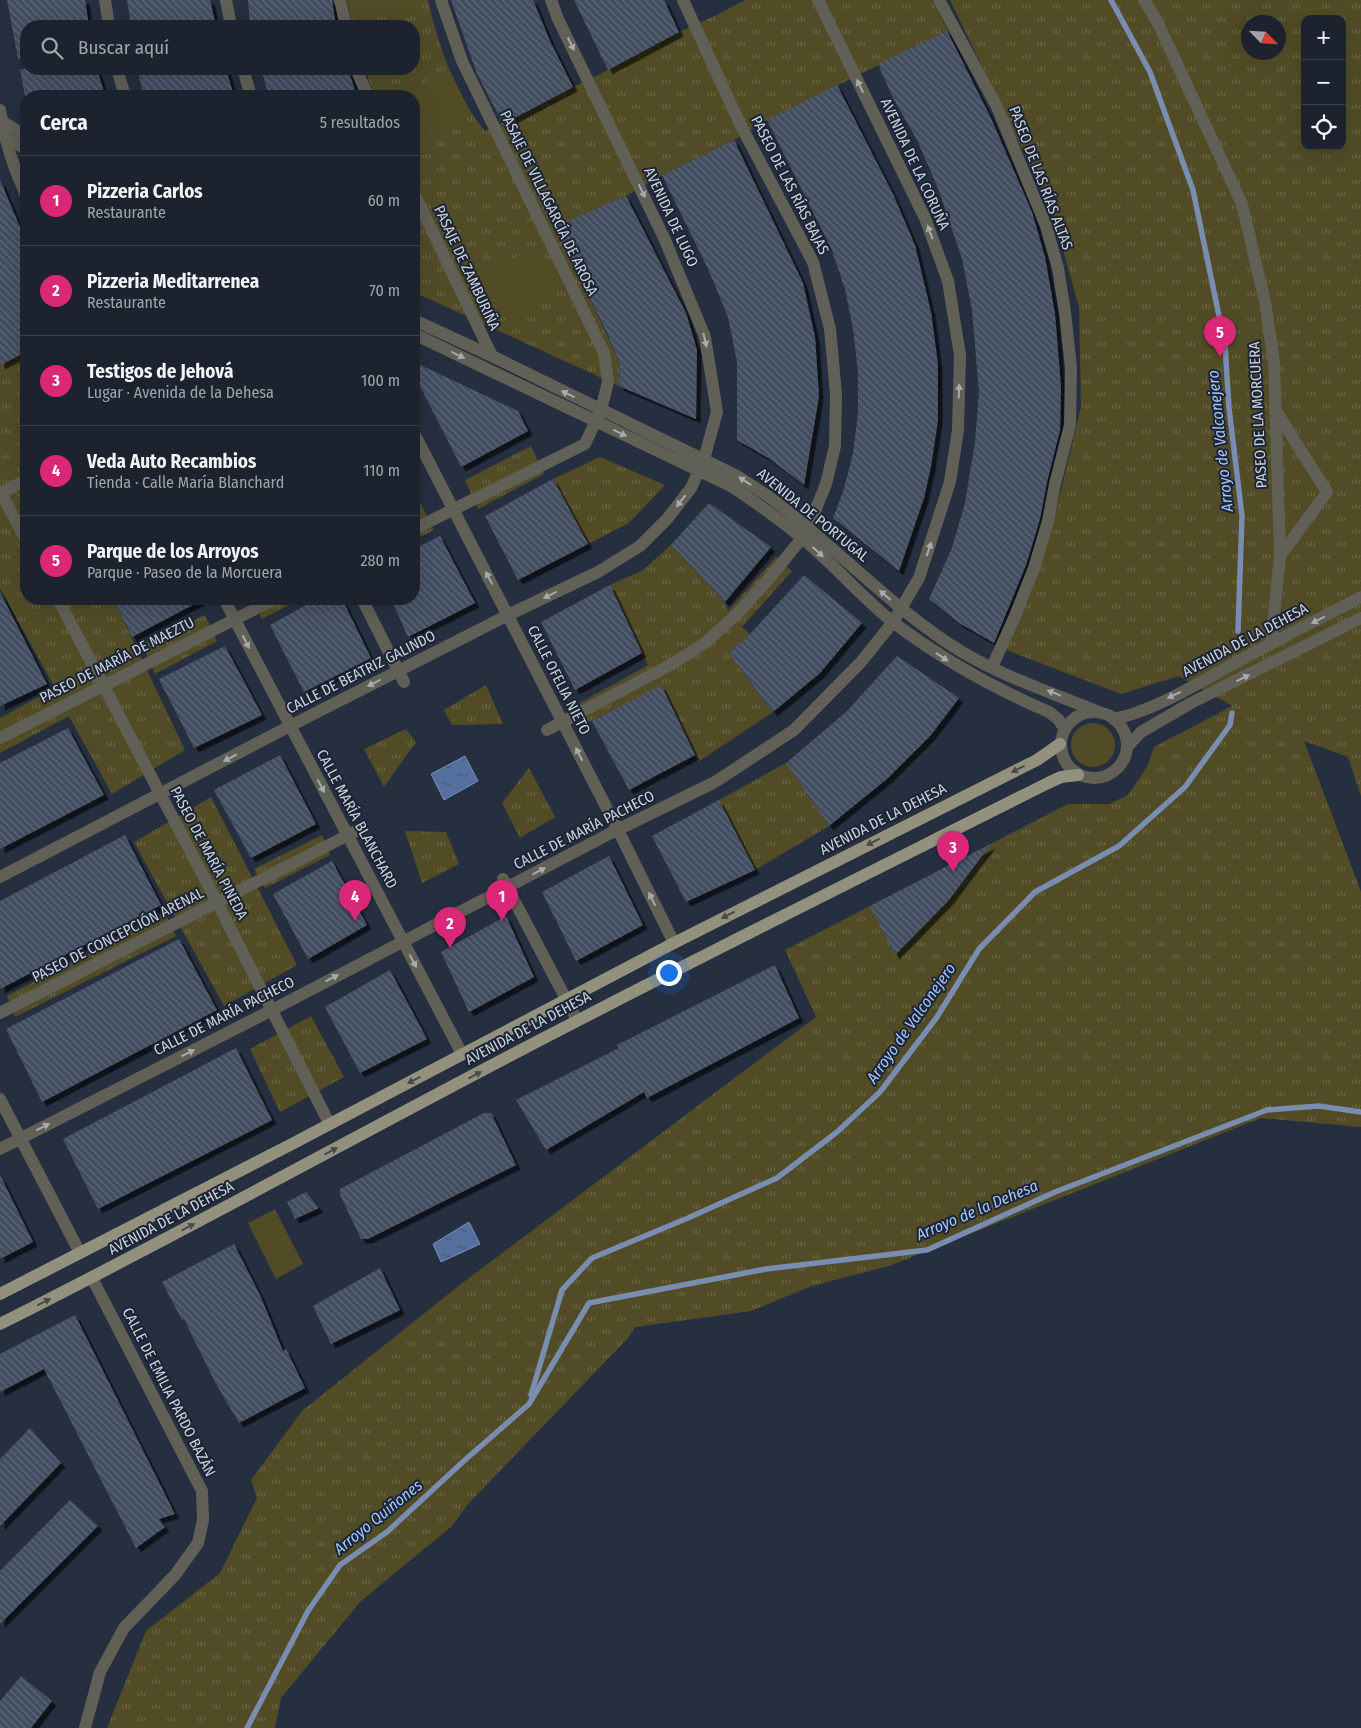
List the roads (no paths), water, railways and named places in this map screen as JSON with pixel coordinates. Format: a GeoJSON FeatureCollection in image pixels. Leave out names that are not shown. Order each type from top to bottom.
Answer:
{"type":"FeatureCollection","features":[{"type":"Feature","properties":{"kind":"main road","name":"AVENIDA DE LA DEHESA"},"geometry":{"type":"LineString","coordinates":[[0,1294],[674,942],[1028,764],[1060,744]]}},
{"type":"Feature","properties":{"kind":"main road","name":"AVENIDA DE LA DEHESA"},"geometry":{"type":"LineString","coordinates":[[0,1324],[92,1278],[577,1020],[1062,776],[1078,775]]}},
{"type":"Feature","properties":{"kind":"street"},"geometry":{"type":"LineString","coordinates":[[104,0],[108,20]]}},
{"type":"Feature","properties":{"kind":"street"},"geometry":{"type":"LineString","coordinates":[[226,0],[230,20]]}},
{"type":"Feature","properties":{"kind":"street"},"geometry":{"type":"LineString","coordinates":[[340,0],[345,20]]}},
{"type":"Feature","properties":{"kind":"street","name":"PASAJE DE VILLAGARCÍA DE AROSA"},"geometry":{"type":"LineString","coordinates":[[441,0],[462,61],[604,353],[608,382],[598,415]]}},
{"type":"Feature","properties":{"kind":"street","name":"AVENIDA DE LUGO"},"geometry":{"type":"LineString","coordinates":[[551,0],[558,19],[665,240],[705,337],[717,412],[702,465]]}},
{"type":"Feature","properties":{"kind":"street","name":"PASEO DE LAS RÍAS BAJAS"},"geometry":{"type":"LineString","coordinates":[[547,730],[672,664],[705,643],[738,613],[767,581],[805,533],[826,484],[835,446],[836,394],[830,329],[813,262],[741,126],[683,0]]}},
{"type":"Feature","properties":{"kind":"street","name":"AVENIDA DE LA CORUÑA"},"geometry":{"type":"LineString","coordinates":[[818,0],[925,218],[948,281],[960,355],[958,430],[950,482],[919,578],[902,610]]}},
{"type":"Feature","properties":{"kind":"street","name":"PASEO DE LAS RÍAS ALTAS"},"geometry":{"type":"LineString","coordinates":[[939,0],[997,108],[1046,226],[1058,268],[1066,312],[1071,368],[1070,426],[1055,484],[1048,521],[1034,568],[992,667]]}},
{"type":"Feature","properties":{"kind":"street","name":"PASEO DE LA MORCUERA"},"geometry":{"type":"LineString","coordinates":[[1144,0],[1157,21],[1242,204],[1265,302],[1274,363],[1280,556],[1271,644]]}},
{"type":"Feature","properties":{"kind":"street"},"geometry":{"type":"LineString","coordinates":[[119,75],[124,90]]}},
{"type":"Feature","properties":{"kind":"street"},"geometry":{"type":"LineString","coordinates":[[245,75],[248,90]]}},
{"type":"Feature","properties":{"kind":"street"},"geometry":{"type":"LineString","coordinates":[[358,75],[365,90]]}},
{"type":"Feature","properties":{"kind":"street"},"geometry":{"type":"LineString","coordinates":[[2,125],[20,133]]}},
{"type":"Feature","properties":{"kind":"street"},"geometry":{"type":"LineString","coordinates":[[2,125],[20,143]]}},
{"type":"Feature","properties":{"kind":"street"},"geometry":{"type":"LineString","coordinates":[[2,125],[20,182]]}},
{"type":"Feature","properties":{"kind":"street","name":"PASAJE DE ZAMBURIÑA"},"geometry":{"type":"LineString","coordinates":[[420,206],[492,356]]}},
{"type":"Feature","properties":{"kind":"street","name":"AVENIDA DE PORTUGAL"},"geometry":{"type":"LineString","coordinates":[[420,323],[492,356],[598,415]]}},
{"type":"Feature","properties":{"kind":"street","name":"AVENIDA DE PORTUGAL"},"geometry":{"type":"LineString","coordinates":[[420,337],[598,415],[702,465],[737,476],[771,498],[893,622],[945,660],[989,684],[1049,712],[1058,719],[1064,729]]}},
{"type":"Feature","properties":{"kind":"street"},"geometry":{"type":"LineString","coordinates":[[1275,410],[1327,492],[1280,556]]}},
{"type":"Feature","properties":{"kind":"street"},"geometry":{"type":"LineString","coordinates":[[420,526],[585,444],[598,415]]}},
{"type":"Feature","properties":{"kind":"street","name":"CALLE OFELIA NIETO"},"geometry":{"type":"LineString","coordinates":[[420,444],[674,942]]}},
{"type":"Feature","properties":{"kind":"street","name":"CALLE DE BEATRIZ GALINDO"},"geometry":{"type":"LineString","coordinates":[[0,877],[290,726],[401,676],[508,615],[598,572],[640,546],[667,519],[691,488],[702,465]]}},
{"type":"Feature","properties":{"kind":"street"},"geometry":{"type":"LineString","coordinates":[[20,483],[0,493],[20,529]]}},
{"type":"Feature","properties":{"kind":"street","name":"AVENIDA DE PORTUGAL"},"geometry":{"type":"LineString","coordinates":[[805,533],[902,610],[949,644],[992,667],[1099,712]]}},
{"type":"Feature","properties":{"kind":"street","name":"AVENIDA DE LA DEHESA"},"geometry":{"type":"LineString","coordinates":[[1114,719],[1129,716],[1185,690],[1361,597]]}},
{"type":"Feature","properties":{"kind":"street","name":"PASEO DE MARÍA PINEDA"},"geometry":{"type":"LineString","coordinates":[[61,605],[104,684],[330,1123]]}},
{"type":"Feature","properties":{"kind":"street","name":"CALLE MARÍA BLANCHARD"},"geometry":{"type":"LineString","coordinates":[[227,605],[290,726],[353,833],[403,942],[462,1054]]}},
{"type":"Feature","properties":{"kind":"street","name":"PASEO DE MARÍA DE MAEZTU"},"geometry":{"type":"LineString","coordinates":[[0,738],[263,605]]}},
{"type":"Feature","properties":{"kind":"street"},"geometry":{"type":"LineString","coordinates":[[365,605],[401,676]]}},
{"type":"Feature","properties":{"kind":"street","name":"CALLE DE MARÍA PACHECO"},"geometry":{"type":"LineString","coordinates":[[0,1149],[403,942],[506,883],[716,782],[794,730],[861,662],[902,610]]}},
{"type":"Feature","properties":{"kind":"street","name":"AVENIDA DE LA DEHESA"},"geometry":{"type":"LineString","coordinates":[[1078,775],[1088,778],[1099,778],[1110,774],[1119,768],[1127,747],[1142,732],[1191,703],[1361,618]]}},
{"type":"Feature","properties":{"kind":"street"},"geometry":{"type":"LineString","coordinates":[[1078,775],[1065,762],[1061,754],[1060,744],[1064,729],[1079,715],[1099,712],[1114,719],[1124,732],[1127,747]]}},
{"type":"Feature","properties":{"kind":"street","name":"PASEO DE CONCEPCIÓN ARENAL"},"geometry":{"type":"LineString","coordinates":[[0,1013],[353,833]]}},
{"type":"Feature","properties":{"kind":"street"},"geometry":{"type":"LineString","coordinates":[[506,883],[577,1020]]}},
{"type":"Feature","properties":{"kind":"street"},"geometry":{"type":"LineString","coordinates":[[0,1100],[80,1253]]}},
{"type":"Feature","properties":{"kind":"street","name":"CALLE DE EMILIA PARDO BAZÁN"},"geometry":{"type":"LineString","coordinates":[[84,1728],[100,1672],[124,1628],[175,1575],[198,1543],[203,1520],[202,1491],[92,1278]]}},
{"type":"Feature","properties":{"kind":"water"},"geometry":{"type":"Polygon","coordinates":[[[465,756],[478,781],[444,800],[431,774],[465,756]]]}},
{"type":"Feature","properties":{"kind":"water"},"geometry":{"type":"Polygon","coordinates":[[[469,1222],[480,1244],[441,1262],[433,1244],[469,1222]]]}},
{"type":"Feature","properties":{"kind":"waterway","name":"Arroyo de Valconejero"},"geometry":{"type":"LineString","coordinates":[[1111,0],[1150,72],[1193,190],[1225,345],[1229,408],[1242,516],[1238,631]]}},
{"type":"Feature","properties":{"kind":"waterway","name":"Arroyo de Valconejero"},"geometry":{"type":"LineString","coordinates":[[531,1395],[562,1290],[592,1258],[777,1178],[837,1132],[880,1092],[937,1017],[979,949],[1035,892],[1119,846],[1185,787],[1230,725],[1232,713]]}},
{"type":"Feature","properties":{"kind":"waterway","name":"Arroyo de la Dehesa"},"geometry":{"type":"LineString","coordinates":[[247,1728],[308,1611],[340,1565],[387,1532],[529,1404],[589,1303],[766,1269],[927,1250],[1055,1192],[1267,1110],[1319,1106],[1361,1112]]}},
{"type":"Feature","properties":{"kind":"place","name":"Parque de los Arroyos"},"geometry":{"type":"Point","coordinates":[1220,357]}},
{"type":"Feature","properties":{"kind":"place","name":"Testigos de Jehová"},"geometry":{"type":"Point","coordinates":[953,872]}},
{"type":"Feature","properties":{"kind":"place","name":"Veda Auto Recambios"},"geometry":{"type":"Point","coordinates":[355,921]}},
{"type":"Feature","properties":{"kind":"place","name":"Pizzeria Carlos"},"geometry":{"type":"Point","coordinates":[502,921]}},
{"type":"Feature","properties":{"kind":"place","name":"Pizzeria Meditarrenea"},"geometry":{"type":"Point","coordinates":[450,948]}},
{"type":"Feature","properties":{"kind":"water label","name":"Arroyo Quiñones"},"geometry":{"type":"Point","coordinates":[378,1517]}}]}
